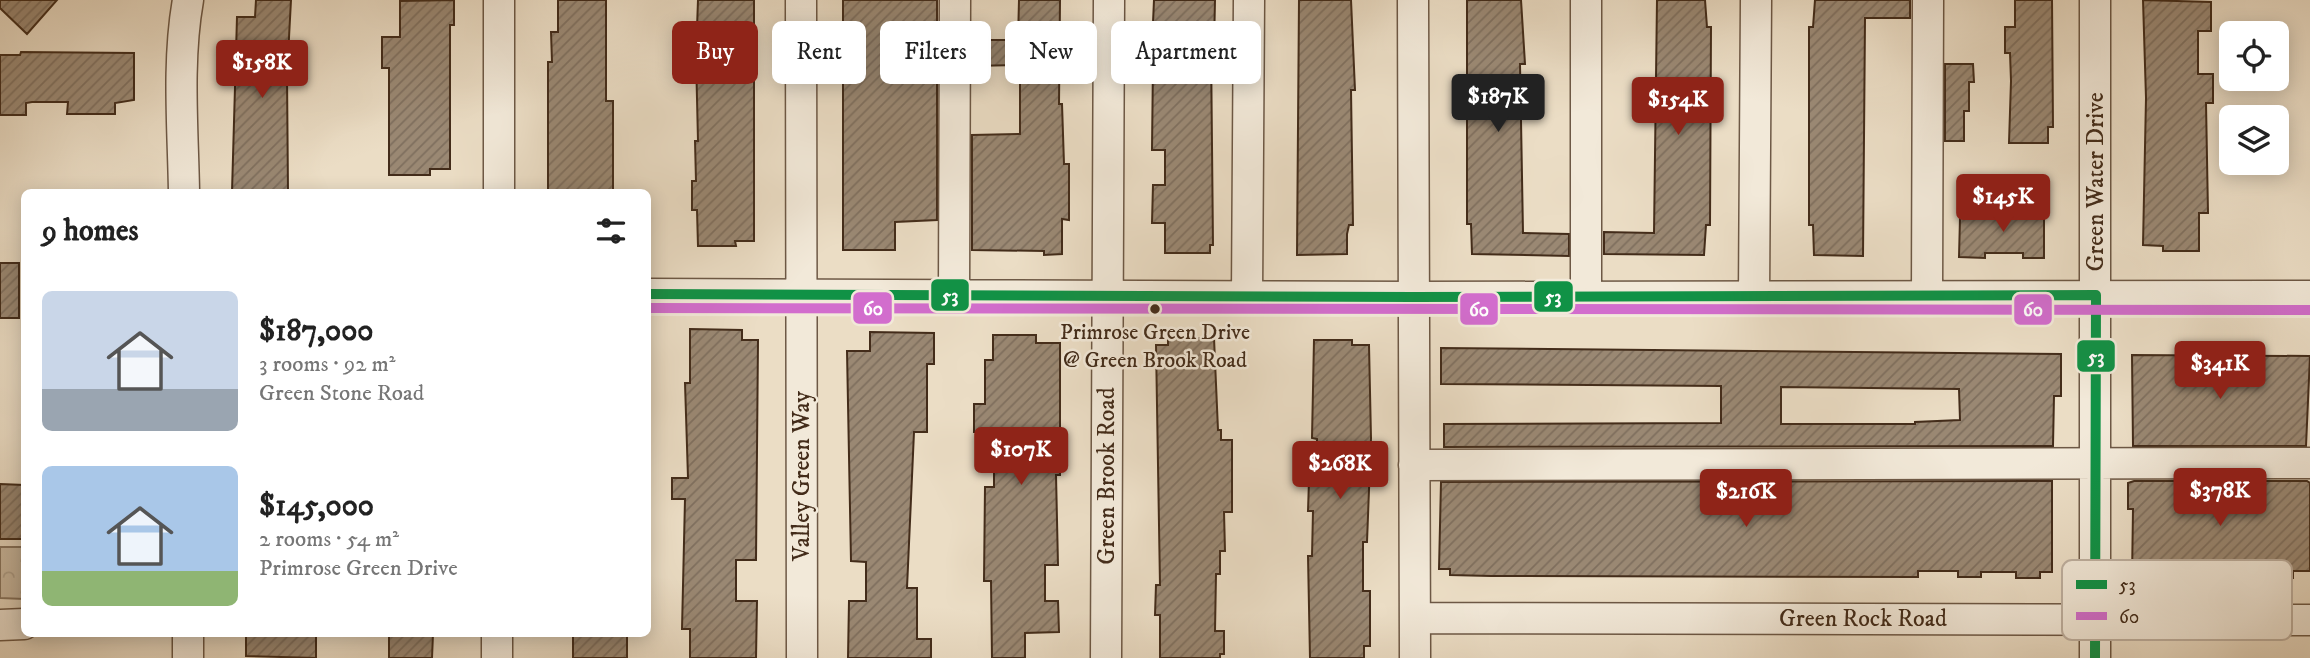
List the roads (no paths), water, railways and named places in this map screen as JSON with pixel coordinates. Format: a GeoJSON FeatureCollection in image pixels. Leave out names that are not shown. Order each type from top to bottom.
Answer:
{"type":"FeatureCollection","features":[{"type":"Feature","properties":{"kind":"street"},"geometry":{"type":"LineString","coordinates":[[184,189],[183,102],[188,0]]}},
{"type":"Feature","properties":{"kind":"street"},"geometry":{"type":"LineString","coordinates":[[499,0],[499,189]]}},
{"type":"Feature","properties":{"kind":"street","name":"Valley Green Way"},"geometry":{"type":"LineString","coordinates":[[801,0],[802,658]]}},
{"type":"Feature","properties":{"kind":"street"},"geometry":{"type":"LineString","coordinates":[[954,295],[955,0]]}},
{"type":"Feature","properties":{"kind":"street","name":"Green Brook Road"},"geometry":{"type":"LineString","coordinates":[[1106,658],[1109,0]]}},
{"type":"Feature","properties":{"kind":"street"},"geometry":{"type":"LineString","coordinates":[[1247,295],[1248,0]]}},
{"type":"Feature","properties":{"kind":"street"},"geometry":{"type":"LineString","coordinates":[[1413,0],[1415,658]]}},
{"type":"Feature","properties":{"kind":"street"},"geometry":{"type":"LineString","coordinates":[[1586,297],[1587,0]]}},
{"type":"Feature","properties":{"kind":"street"},"geometry":{"type":"LineString","coordinates":[[1754,297],[1756,0]]}},
{"type":"Feature","properties":{"kind":"street"},"geometry":{"type":"LineString","coordinates":[[1927,0],[1927,296]]}},
{"type":"Feature","properties":{"kind":"street","name":"Green Water Drive"},"geometry":{"type":"LineString","coordinates":[[2095,0],[2095,560]]}},
{"type":"Feature","properties":{"kind":"street"},"geometry":{"type":"LineString","coordinates":[[651,294],[2310,296]]}},
{"type":"Feature","properties":{"kind":"street"},"geometry":{"type":"LineString","coordinates":[[1414,465],[2310,463]]}},
{"type":"Feature","properties":{"kind":"street","name":"Green Rock Road"},"geometry":{"type":"LineString","coordinates":[[1416,618],[2062,620]]}},
{"type":"Feature","properties":{"kind":"street","name":"Green Rock Road"},"geometry":{"type":"LineString","coordinates":[[2292,620],[2310,620]]}},
{"type":"Feature","properties":{"kind":"street"},"geometry":{"type":"LineString","coordinates":[[0,625],[21,624]]}},
{"type":"Feature","properties":{"kind":"street"},"geometry":{"type":"LineString","coordinates":[[188,637],[188,658]]}},
{"type":"Feature","properties":{"kind":"street"},"geometry":{"type":"LineString","coordinates":[[497,637],[497,658]]}},
{"type":"Feature","properties":{"kind":"street","name":"Green Water Drive"},"geometry":{"type":"LineString","coordinates":[[2095,640],[2095,658]]}},
{"type":"Feature","properties":{"kind":"place","name":"Primrose Green Drive @ Green Brook Road"},"geometry":{"type":"Point","coordinates":[1155,309]}}]}
